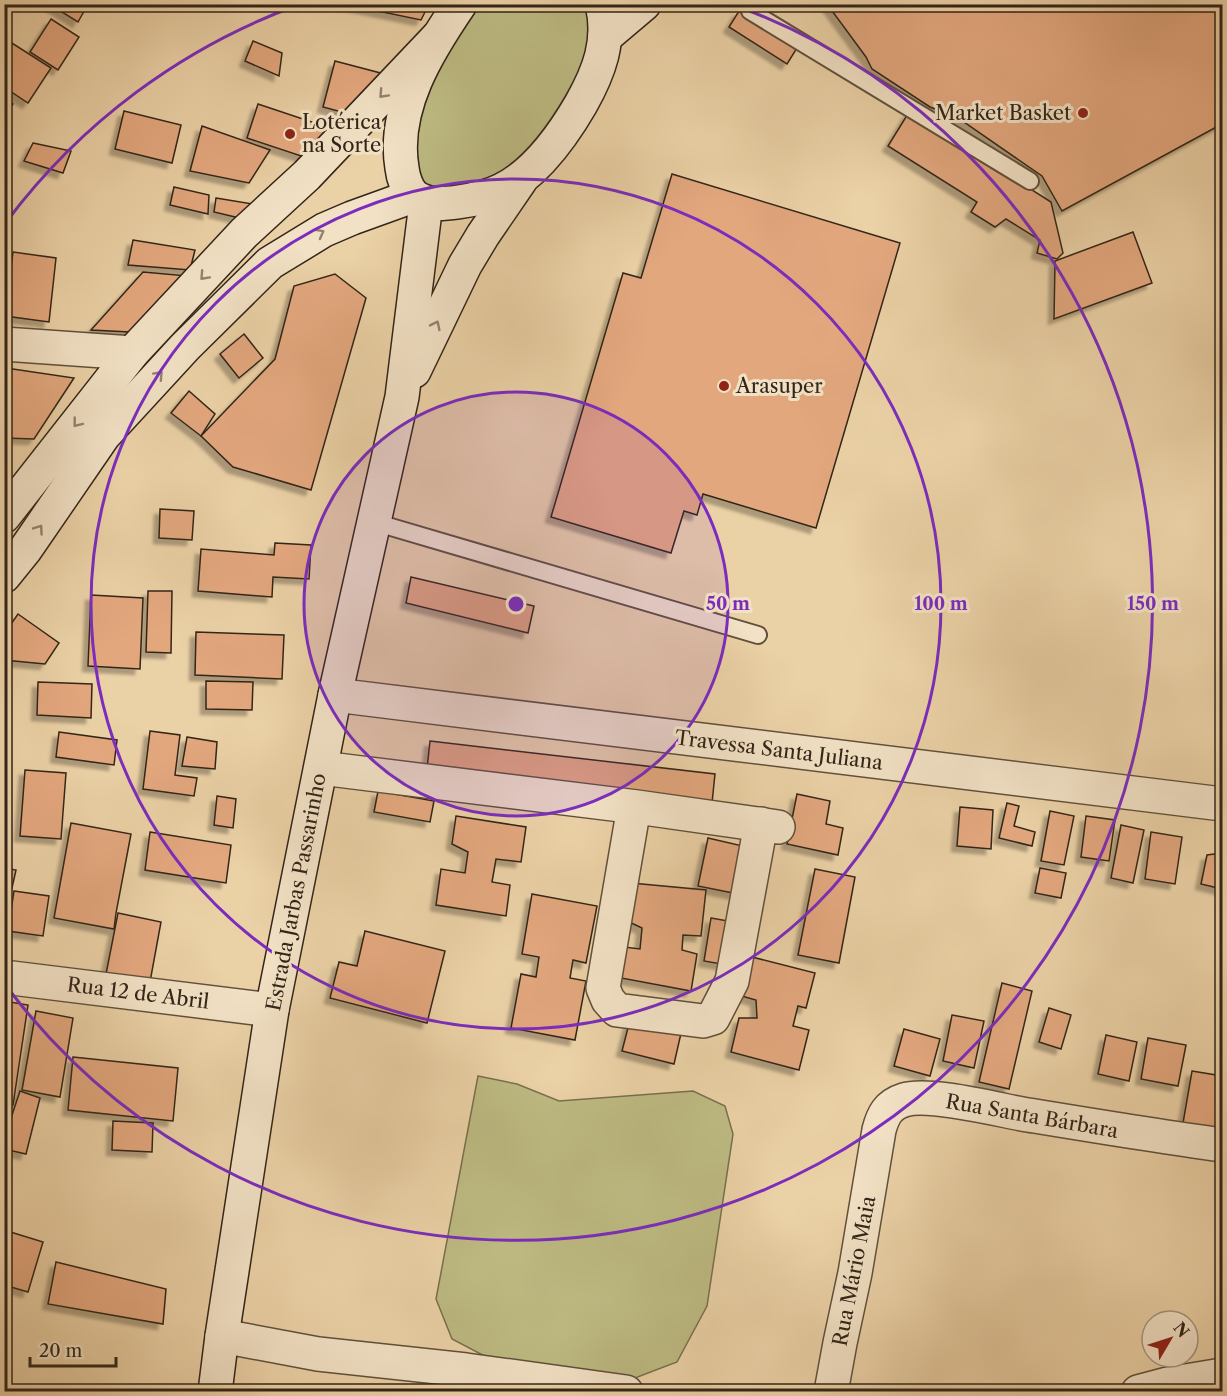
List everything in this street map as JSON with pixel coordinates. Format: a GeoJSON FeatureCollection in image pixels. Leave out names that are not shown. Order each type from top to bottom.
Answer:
{"type":"FeatureCollection","features":[{"type":"Feature","properties":{"kind":"street"},"geometry":{"type":"LineString","coordinates":[[419,199],[406,185],[402,171],[399,151],[400,130],[413,90],[438,37],[460,4]]}},
{"type":"Feature","properties":{"kind":"street"},"geometry":{"type":"LineString","coordinates":[[4,576],[25,550],[104,435],[185,347],[270,263],[324,230],[352,218],[419,199],[442,204],[487,196],[502,190],[522,177],[565,130],[593,81],[601,60],[605,37],[606,19],[602,4]]}},
{"type":"Feature","properties":{"kind":"street"},"geometry":{"type":"LineString","coordinates":[[605,37],[644,4]]}},
{"type":"Feature","properties":{"kind":"street"},"geometry":{"type":"LineString","coordinates":[[4,516],[132,353],[244,233],[307,175],[438,37]]}},
{"type":"Feature","properties":{"kind":"street","name":"Estrada Jarbas Passarinho"},"geometry":{"type":"LineString","coordinates":[[402,397],[465,265],[522,177]]}},
{"type":"Feature","properties":{"kind":"street","name":"Estrada Jarbas Passarinho"},"geometry":{"type":"LineString","coordinates":[[215,1392],[272,1010],[335,695],[402,397],[419,199]]}},
{"type":"Feature","properties":{"kind":"street"},"geometry":{"type":"LineString","coordinates":[[4,344],[132,353]]}},
{"type":"Feature","properties":{"kind":"street","name":"Travessa Santa Juliana"},"geometry":{"type":"LineString","coordinates":[[335,695],[1222,804]]}},
{"type":"Feature","properties":{"kind":"street"},"geometry":{"type":"LineString","coordinates":[[321,768],[634,807],[769,826],[732,981],[713,1018],[703,1021],[616,1010],[608,1000],[603,988],[634,807]]}},
{"type":"Feature","properties":{"kind":"street","name":"Rua 12 de Abril"},"geometry":{"type":"LineString","coordinates":[[4,977],[272,1010]]}},
{"type":"Feature","properties":{"kind":"street","name":"Rua Santa Bárbara"},"geometry":{"type":"LineString","coordinates":[[877,1151],[879,1130],[885,1112],[894,1104],[916,1098],[939,1099],[1133,1133],[1222,1145]]}},
{"type":"Feature","properties":{"kind":"street","name":"Rua Mário Maia"},"geometry":{"type":"LineString","coordinates":[[831,1392],[877,1151]]}},
{"type":"Feature","properties":{"kind":"street"},"geometry":{"type":"LineString","coordinates":[[222,1336],[318,1354],[466,1370],[626,1392]]}},
{"type":"Feature","properties":{"kind":"street"},"geometry":{"type":"LineString","coordinates":[[1138,1392],[1222,1374]]}},
{"type":"Feature","properties":{"kind":"lane"},"geometry":{"type":"LineString","coordinates":[[752,7],[1030,181]]}},
{"type":"Feature","properties":{"kind":"lane"},"geometry":{"type":"LineString","coordinates":[[374,522],[758,635]]}},
{"type":"Feature","properties":{"kind":"shaded area"},"geometry":{"type":"Polygon","coordinates":[[[481,4],[585,5],[589,28],[586,51],[572,85],[559,106],[544,129],[516,160],[494,175],[480,181],[447,187],[427,185],[420,175],[417,141],[427,99],[446,57],[481,4]]]}},
{"type":"Feature","properties":{"kind":"shaded area"},"geometry":{"type":"Polygon","coordinates":[[[478,1076],[517,1084],[559,1101],[693,1091],[725,1106],[733,1134],[707,1306],[677,1362],[635,1378],[494,1361],[452,1339],[436,1299],[478,1076]]]}},
{"type":"Feature","properties":{"kind":"building"},"geometry":{"type":"Polygon","coordinates":[[[49,4],[88,4],[78,22],[49,4]]]}},
{"type":"Feature","properties":{"kind":"building"},"geometry":{"type":"Polygon","coordinates":[[[344,4],[429,4],[421,20],[344,4]]]}},
{"type":"Feature","properties":{"kind":"building","name":"Market Basket"},"geometry":{"type":"Polygon","coordinates":[[[827,4],[1211,4],[1222,23],[1222,124],[1062,211],[1042,176],[958,118],[930,107],[872,69],[866,57],[827,4]]]}},
{"type":"Feature","properties":{"kind":"building"},"geometry":{"type":"Polygon","coordinates":[[[739,11],[797,48],[787,64],[729,27],[739,11]]]}},
{"type":"Feature","properties":{"kind":"building"},"geometry":{"type":"Polygon","coordinates":[[[51,19],[79,37],[58,70],[30,52],[51,19]]]}},
{"type":"Feature","properties":{"kind":"building"},"geometry":{"type":"Polygon","coordinates":[[[4,38],[51,68],[28,103],[4,87],[4,38]]]}},
{"type":"Feature","properties":{"kind":"building"},"geometry":{"type":"Polygon","coordinates":[[[253,41],[282,53],[279,76],[245,61],[253,41]]]}},
{"type":"Feature","properties":{"kind":"building"},"geometry":{"type":"Polygon","coordinates":[[[335,61],[388,75],[349,114],[323,107],[335,61]]]}},
{"type":"Feature","properties":{"kind":"building"},"geometry":{"type":"Polygon","coordinates":[[[4,98],[13,104],[4,117],[4,98]]]}},
{"type":"Feature","properties":{"kind":"building","name":"Lotérica na Sorte"},"geometry":{"type":"Polygon","coordinates":[[[258,104],[336,130],[310,159],[247,138],[258,104]]]}},
{"type":"Feature","properties":{"kind":"building"},"geometry":{"type":"Polygon","coordinates":[[[124,111],[181,125],[172,163],[115,149],[124,111]]]}},
{"type":"Feature","properties":{"kind":"building"},"geometry":{"type":"Polygon","coordinates":[[[909,112],[1051,202],[1063,253],[1057,259],[1037,253],[1040,240],[1006,219],[995,227],[971,212],[977,202],[888,146],[909,112]]]}},
{"type":"Feature","properties":{"kind":"building"},"geometry":{"type":"Polygon","coordinates":[[[202,126],[270,150],[249,183],[190,171],[202,126]]]}},
{"type":"Feature","properties":{"kind":"building"},"geometry":{"type":"Polygon","coordinates":[[[33,143],[71,151],[63,173],[24,161],[33,143]]]}},
{"type":"Feature","properties":{"kind":"building","name":"Arasuper"},"geometry":{"type":"Polygon","coordinates":[[[672,174],[900,243],[816,528],[703,494],[697,515],[684,511],[671,553],[551,517],[623,273],[641,278],[672,174]]]}},
{"type":"Feature","properties":{"kind":"building"},"geometry":{"type":"Polygon","coordinates":[[[174,187],[209,195],[208,214],[170,205],[174,187]]]}},
{"type":"Feature","properties":{"kind":"building"},"geometry":{"type":"Polygon","coordinates":[[[216,198],[253,204],[248,220],[214,212],[216,198]]]}},
{"type":"Feature","properties":{"kind":"building"},"geometry":{"type":"Polygon","coordinates":[[[1133,232],[1152,283],[1054,319],[1055,261],[1133,232]]]}},
{"type":"Feature","properties":{"kind":"building"},"geometry":{"type":"Polygon","coordinates":[[[133,240],[195,250],[190,270],[128,265],[133,240]]]}},
{"type":"Feature","properties":{"kind":"building"},"geometry":{"type":"Polygon","coordinates":[[[4,250],[10,251],[5,316],[4,316],[4,250]]]}},
{"type":"Feature","properties":{"kind":"building"},"geometry":{"type":"Polygon","coordinates":[[[13,252],[56,258],[49,322],[5,316],[13,252]]]}},
{"type":"Feature","properties":{"kind":"building"},"geometry":{"type":"Polygon","coordinates":[[[143,272],[188,276],[130,332],[91,330],[143,272]]]}},
{"type":"Feature","properties":{"kind":"building"},"geometry":{"type":"Polygon","coordinates":[[[335,274],[366,298],[311,490],[233,467],[201,436],[275,359],[294,286],[335,274]]]}},
{"type":"Feature","properties":{"kind":"building"},"geometry":{"type":"Polygon","coordinates":[[[244,334],[263,358],[239,378],[220,354],[244,334]]]}},
{"type":"Feature","properties":{"kind":"building"},"geometry":{"type":"Polygon","coordinates":[[[6,368],[74,378],[34,439],[4,438],[6,368]]]}},
{"type":"Feature","properties":{"kind":"building"},"geometry":{"type":"Polygon","coordinates":[[[189,391],[215,414],[201,436],[171,413],[189,391]]]}},
{"type":"Feature","properties":{"kind":"building"},"geometry":{"type":"Polygon","coordinates":[[[160,509],[194,511],[192,540],[159,538],[160,509]]]}},
{"type":"Feature","properties":{"kind":"building"},"geometry":{"type":"Polygon","coordinates":[[[275,543],[311,545],[309,579],[273,577],[272,597],[198,591],[201,549],[274,555],[275,543]]]}},
{"type":"Feature","properties":{"kind":"building"},"geometry":{"type":"Polygon","coordinates":[[[411,577],[534,606],[528,633],[406,603],[411,577]]]}},
{"type":"Feature","properties":{"kind":"building"},"geometry":{"type":"Polygon","coordinates":[[[148,591],[172,591],[171,653],[146,652],[148,591]]]}},
{"type":"Feature","properties":{"kind":"building"},"geometry":{"type":"Polygon","coordinates":[[[91,595],[143,598],[140,669],[88,666],[91,595]]]}},
{"type":"Feature","properties":{"kind":"building"},"geometry":{"type":"Polygon","coordinates":[[[18,614],[59,643],[45,664],[4,660],[4,634],[18,614]]]}},
{"type":"Feature","properties":{"kind":"building"},"geometry":{"type":"Polygon","coordinates":[[[196,632],[284,635],[282,679],[195,675],[196,632]]]}},
{"type":"Feature","properties":{"kind":"building"},"geometry":{"type":"Polygon","coordinates":[[[4,681],[10,682],[4,706],[4,681]]]}},
{"type":"Feature","properties":{"kind":"building"},"geometry":{"type":"Polygon","coordinates":[[[206,681],[253,682],[252,710],[206,709],[206,681]]]}},
{"type":"Feature","properties":{"kind":"building"},"geometry":{"type":"Polygon","coordinates":[[[38,682],[92,684],[91,718],[37,715],[38,682]]]}},
{"type":"Feature","properties":{"kind":"building"},"geometry":{"type":"Polygon","coordinates":[[[150,731],[180,735],[175,775],[197,778],[194,796],[143,789],[150,731]]]}},
{"type":"Feature","properties":{"kind":"building"},"geometry":{"type":"Polygon","coordinates":[[[59,732],[117,740],[114,765],[56,757],[59,732]]]}},
{"type":"Feature","properties":{"kind":"building"},"geometry":{"type":"Polygon","coordinates":[[[187,737],[217,742],[215,769],[182,766],[187,737]]]}},
{"type":"Feature","properties":{"kind":"building"},"geometry":{"type":"Polygon","coordinates":[[[430,741],[715,774],[712,803],[427,769],[430,741]]]}},
{"type":"Feature","properties":{"kind":"building"},"geometry":{"type":"Polygon","coordinates":[[[25,770],[66,773],[61,839],[20,836],[25,770]]]}},
{"type":"Feature","properties":{"kind":"building"},"geometry":{"type":"Polygon","coordinates":[[[378,791],[434,801],[430,822],[374,812],[378,791]]]}},
{"type":"Feature","properties":{"kind":"building"},"geometry":{"type":"Polygon","coordinates":[[[797,794],[830,801],[826,824],[843,828],[838,855],[787,844],[797,794]]]}},
{"type":"Feature","properties":{"kind":"building"},"geometry":{"type":"Polygon","coordinates":[[[217,796],[236,799],[233,828],[214,825],[217,796]]]}},
{"type":"Feature","properties":{"kind":"building"},"geometry":{"type":"Polygon","coordinates":[[[1007,803],[1019,806],[1014,826],[1035,832],[1032,846],[999,838],[1007,803]]]}},
{"type":"Feature","properties":{"kind":"building"},"geometry":{"type":"Polygon","coordinates":[[[960,807],[993,810],[991,849],[957,846],[960,807]]]}},
{"type":"Feature","properties":{"kind":"building"},"geometry":{"type":"Polygon","coordinates":[[[1050,811],[1074,816],[1064,865],[1041,861],[1050,811]]]}},
{"type":"Feature","properties":{"kind":"building"},"geometry":{"type":"Polygon","coordinates":[[[456,816],[526,827],[521,862],[496,859],[492,882],[510,885],[506,916],[436,905],[441,869],[465,873],[468,852],[452,844],[456,816]]]}},
{"type":"Feature","properties":{"kind":"building"},"geometry":{"type":"Polygon","coordinates":[[[1086,816],[1115,820],[1109,861],[1081,857],[1086,816]]]}},
{"type":"Feature","properties":{"kind":"building"},"geometry":{"type":"Polygon","coordinates":[[[71,823],[131,834],[114,929],[54,918],[71,823]]]}},
{"type":"Feature","properties":{"kind":"building"},"geometry":{"type":"Polygon","coordinates":[[[1121,825],[1144,830],[1133,883],[1111,878],[1121,825]]]}},
{"type":"Feature","properties":{"kind":"building"},"geometry":{"type":"Polygon","coordinates":[[[150,832],[231,845],[226,883],[145,870],[150,832]]]}},
{"type":"Feature","properties":{"kind":"building"},"geometry":{"type":"Polygon","coordinates":[[[1151,832],[1182,837],[1175,884],[1145,879],[1151,832]]]}},
{"type":"Feature","properties":{"kind":"building"},"geometry":{"type":"Polygon","coordinates":[[[708,838],[747,847],[738,894],[698,886],[708,838]]]}},
{"type":"Feature","properties":{"kind":"building"},"geometry":{"type":"Polygon","coordinates":[[[1222,853],[1222,889],[1201,884],[1207,855],[1222,853]]]}},
{"type":"Feature","properties":{"kind":"building"},"geometry":{"type":"Polygon","coordinates":[[[4,868],[16,870],[4,923],[4,868]]]}},
{"type":"Feature","properties":{"kind":"building"},"geometry":{"type":"Polygon","coordinates":[[[1040,868],[1066,873],[1061,898],[1035,893],[1040,868]]]}},
{"type":"Feature","properties":{"kind":"building"},"geometry":{"type":"Polygon","coordinates":[[[815,869],[855,877],[839,963],[798,955],[815,869]]]}},
{"type":"Feature","properties":{"kind":"building"},"geometry":{"type":"Polygon","coordinates":[[[631,883],[706,890],[701,936],[683,935],[682,950],[697,954],[691,991],[621,978],[624,947],[640,949],[642,928],[627,921],[631,883]]]}},
{"type":"Feature","properties":{"kind":"building"},"geometry":{"type":"Polygon","coordinates":[[[14,891],[49,896],[43,936],[8,931],[14,891]]]}},
{"type":"Feature","properties":{"kind":"building"},"geometry":{"type":"Polygon","coordinates":[[[532,894],[597,906],[586,963],[573,960],[570,978],[586,981],[575,1040],[511,1028],[521,974],[536,977],[539,957],[522,954],[532,894]]]}},
{"type":"Feature","properties":{"kind":"building"},"geometry":{"type":"Polygon","coordinates":[[[118,913],[161,922],[150,982],[106,974],[118,913]]]}},
{"type":"Feature","properties":{"kind":"building"},"geometry":{"type":"Polygon","coordinates":[[[711,918],[734,922],[727,965],[704,961],[711,918]]]}},
{"type":"Feature","properties":{"kind":"building"},"geometry":{"type":"Polygon","coordinates":[[[365,931],[445,951],[427,1023],[330,998],[339,962],[357,966],[365,931]]]}},
{"type":"Feature","properties":{"kind":"building"},"geometry":{"type":"Polygon","coordinates":[[[748,956],[815,973],[806,1008],[798,1006],[793,1026],[809,1030],[799,1070],[731,1052],[739,1018],[757,1018],[756,1000],[738,995],[748,956]]]}},
{"type":"Feature","properties":{"kind":"building"},"geometry":{"type":"Polygon","coordinates":[[[1002,983],[1032,991],[1009,1089],[979,1082],[1002,983]]]}},
{"type":"Feature","properties":{"kind":"building"},"geometry":{"type":"Polygon","coordinates":[[[4,1001],[28,1005],[13,1105],[4,1104],[4,1001]]]}},
{"type":"Feature","properties":{"kind":"building"},"geometry":{"type":"Polygon","coordinates":[[[1049,1008],[1071,1015],[1061,1049],[1039,1042],[1049,1008]]]}},
{"type":"Feature","properties":{"kind":"building"},"geometry":{"type":"Polygon","coordinates":[[[36,1011],[73,1018],[60,1097],[22,1090],[36,1011]]]}},
{"type":"Feature","properties":{"kind":"building"},"geometry":{"type":"Polygon","coordinates":[[[952,1015],[984,1021],[974,1068],[943,1061],[952,1015]]]}},
{"type":"Feature","properties":{"kind":"building"},"geometry":{"type":"Polygon","coordinates":[[[631,1016],[682,1029],[674,1064],[622,1051],[631,1016]]]}},
{"type":"Feature","properties":{"kind":"building"},"geometry":{"type":"Polygon","coordinates":[[[904,1029],[940,1039],[930,1076],[894,1066],[904,1029]]]}},
{"type":"Feature","properties":{"kind":"building"},"geometry":{"type":"Polygon","coordinates":[[[1106,1035],[1137,1042],[1129,1081],[1098,1074],[1106,1035]]]}},
{"type":"Feature","properties":{"kind":"building"},"geometry":{"type":"Polygon","coordinates":[[[1148,1038],[1186,1045],[1178,1086],[1141,1079],[1148,1038]]]}},
{"type":"Feature","properties":{"kind":"building"},"geometry":{"type":"Polygon","coordinates":[[[73,1057],[178,1068],[173,1121],[68,1110],[73,1057]]]}},
{"type":"Feature","properties":{"kind":"building"},"geometry":{"type":"Polygon","coordinates":[[[1192,1071],[1222,1076],[1220,1129],[1183,1123],[1192,1071]]]}},
{"type":"Feature","properties":{"kind":"building"},"geometry":{"type":"Polygon","coordinates":[[[20,1091],[40,1098],[26,1154],[4,1149],[4,1139],[20,1091]]]}},
{"type":"Feature","properties":{"kind":"building"},"geometry":{"type":"Polygon","coordinates":[[[113,1121],[153,1123],[152,1152],[112,1150],[113,1121]]]}},
{"type":"Feature","properties":{"kind":"building"},"geometry":{"type":"Polygon","coordinates":[[[4,1230],[43,1242],[28,1292],[4,1285],[4,1230]]]}},
{"type":"Feature","properties":{"kind":"building"},"geometry":{"type":"Polygon","coordinates":[[[56,1262],[166,1289],[163,1324],[48,1304],[56,1262]]]}},
{"type":"Feature","properties":{"kind":"place","name":"Market Basket"},"geometry":{"type":"Point","coordinates":[1083,113]}},
{"type":"Feature","properties":{"kind":"place","name":"Lotérica na Sorte"},"geometry":{"type":"Point","coordinates":[290,134]}},
{"type":"Feature","properties":{"kind":"place","name":"Arasuper"},"geometry":{"type":"Point","coordinates":[724,386]}}]}
